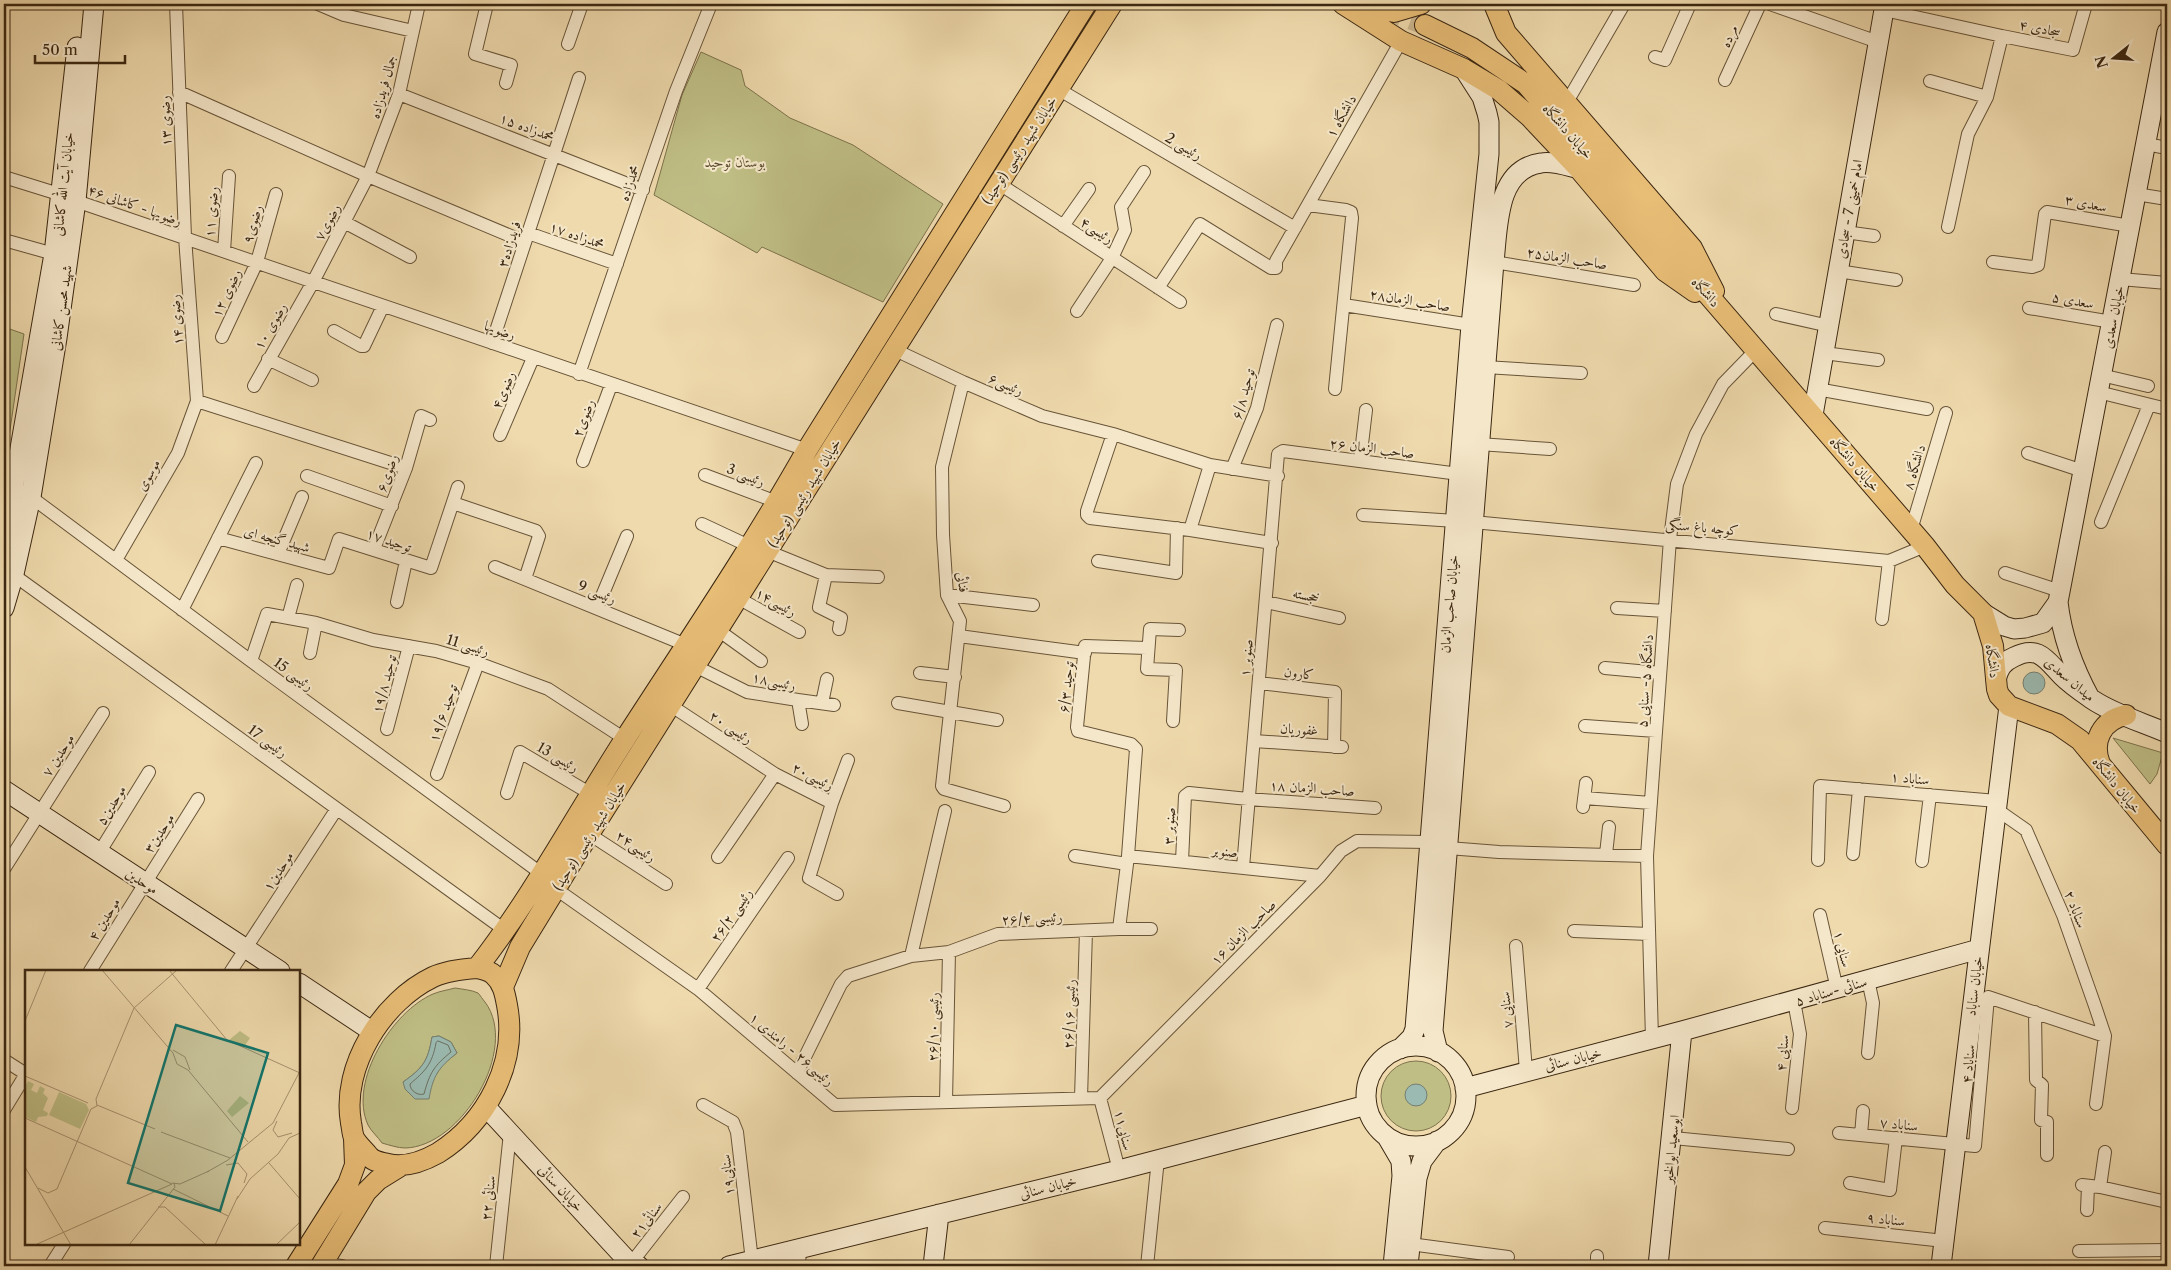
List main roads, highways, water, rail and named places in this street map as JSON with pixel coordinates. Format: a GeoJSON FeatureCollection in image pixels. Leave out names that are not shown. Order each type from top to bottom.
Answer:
{"type":"FeatureCollection","features":[{"type":"Feature","properties":{"kind":"main road","name":"خیابان آیت الله کاشانی"},"geometry":{"type":"LineString","coordinates":[[4,540],[54,254],[69,198],[82,4]]}},
{"type":"Feature","properties":{"kind":"main road","name":"شهید محسن کاشانی"},"geometry":{"type":"LineString","coordinates":[[4,608],[9,571],[31,497],[57,338],[69,198],[94,4]]}},
{"type":"Feature","properties":{"kind":"main road","name":"خیابان شهید رئیسی (توحید)"},"geometry":{"type":"LineString","coordinates":[[503,987],[520,947],[738,598],[777,502],[807,450],[1086,4]]}},
{"type":"Feature","properties":{"kind":"main road","name":"خیابان شهید رئیسی (توحید)"},"geometry":{"type":"LineString","coordinates":[[477,968],[506,931],[625,739],[686,645],[758,548],[893,348],[1112,4]]}},
{"type":"Feature","properties":{"kind":"main road"},"geometry":{"type":"LineString","coordinates":[[1343,4],[1394,12],[1421,4]]}},
{"type":"Feature","properties":{"kind":"main road"},"geometry":{"type":"LineString","coordinates":[[1343,4],[1401,41],[1464,69],[1499,90],[1530,117],[1579,169],[1665,270],[1726,315]]}},
{"type":"Feature","properties":{"kind":"main road"},"geometry":{"type":"LineString","coordinates":[[1494,4],[1506,33],[1692,248],[1726,315]]}},
{"type":"Feature","properties":{"kind":"main road","name":"امام خمینی 7 - سجادی"},"geometry":{"type":"LineString","coordinates":[[1812,415],[1884,7]]}},
{"type":"Feature","properties":{"kind":"main road","name":"خیابان دانشگاه"},"geometry":{"type":"LineString","coordinates":[[1425,25],[1472,48],[1526,84],[1685,269]]}},
{"type":"Feature","properties":{"kind":"main road","name":"خیابان سعدی"},"geometry":{"type":"LineString","coordinates":[[2059,597],[2146,144],[2162,86],[2167,32]]}},
{"type":"Feature","properties":{"kind":"main road"},"geometry":{"type":"LineString","coordinates":[[1464,69],[1482,97],[1487,113],[1490,154],[1471,325],[1459,474],[1464,522]]}},
{"type":"Feature","properties":{"kind":"main road"},"geometry":{"type":"LineString","coordinates":[[1438,1052],[1433,1031],[1439,845],[1464,522],[1479,444],[1494,262],[1503,199],[1515,176],[1525,168],[1540,163],[1551,163],[1579,169]]}},
{"type":"Feature","properties":{"kind":"main road","name":"دانشگاه"},"geometry":{"type":"LineString","coordinates":[[1685,269],[1726,315]]}},
{"type":"Feature","properties":{"kind":"main road","name":"خیابان دانشگاه"},"geometry":{"type":"LineString","coordinates":[[1726,315],[1925,546],[1955,585],[1983,613]]}},
{"type":"Feature","properties":{"kind":"main road"},"geometry":{"type":"LineString","coordinates":[[1983,613],[2004,626],[2014,629],[2025,628],[2043,623],[2059,597]]}},
{"type":"Feature","properties":{"kind":"main road"},"geometry":{"type":"LineString","coordinates":[[2059,597],[2060,622],[2070,655],[2090,698]]}},
{"type":"Feature","properties":{"kind":"main road","name":"دانشگاه"},"geometry":{"type":"LineString","coordinates":[[1983,613],[1992,646],[1999,695],[2009,706]]}},
{"type":"Feature","properties":{"kind":"main road","name":"میدان سعدی"},"geometry":{"type":"LineString","coordinates":[[1996,680],[1998,669],[2011,658],[2019,654],[2035,654],[2051,662],[2062,676],[2090,698],[2167,733]]}},
{"type":"Feature","properties":{"kind":"main road","name":"خیابان دانشگاه"},"geometry":{"type":"LineString","coordinates":[[2009,706],[2057,724],[2080,740],[2167,845]]}},
{"type":"Feature","properties":{"kind":"main road","name":"خیابان سناباد"},"geometry":{"type":"LineString","coordinates":[[1941,1266],[2009,706]]}},
{"type":"Feature","properties":{"kind":"main road"},"geometry":{"type":"LineString","coordinates":[[2100,765],[2096,749],[2100,733],[2111,721],[2126,715]]}},
{"type":"Feature","properties":{"kind":"main road","name":"موحدین"},"geometry":{"type":"LineString","coordinates":[[4,790],[278,970]]}},
{"type":"Feature","properties":{"kind":"main road"},"geometry":{"type":"LineString","coordinates":[[1400,1049],[1420,1046],[1438,1052],[1454,1064],[1461,1075],[1465,1088],[1464,1107],[1456,1125],[1447,1135],[1436,1142],[1424,1146],[1398,1143],[1387,1137],[1377,1128],[1370,1117],[1366,1092],[1369,1079],[1375,1067],[1384,1058],[1400,1049],[1412,1037],[1415,1029],[1439,845]]}},
{"type":"Feature","properties":{"kind":"main road","name":"سنائی -سناباد ۵"},"geometry":{"type":"LineString","coordinates":[[1682,1031],[1979,949]]}},
{"type":"Feature","properties":{"kind":"main road"},"geometry":{"type":"LineString","coordinates":[[296,1266],[348,1184],[355,1165],[354,1138],[349,1110],[352,1085],[358,1065],[373,1032],[396,1003],[427,981],[443,974],[477,968],[493,973],[503,987],[511,1026],[503,1071],[486,1107],[464,1133],[447,1147],[426,1160],[399,1167],[378,1180],[366,1192],[322,1265]]}},
{"type":"Feature","properties":{"kind":"main road"},"geometry":{"type":"LineString","coordinates":[[300,984],[373,1032]]}},
{"type":"Feature","properties":{"kind":"main road","name":"خیابان سنائی"},"geometry":{"type":"LineString","coordinates":[[1465,1088],[1526,1070],[1682,1031]]}},
{"type":"Feature","properties":{"kind":"main road","name":"ابوسعید ابوالخیر"},"geometry":{"type":"LineString","coordinates":[[1658,1266],[1682,1031]]}},
{"type":"Feature","properties":{"kind":"main road","name":"خیابان سنائی"},"geometry":{"type":"LineString","coordinates":[[729,1266],[752,1261],[800,1257],[938,1214],[1119,1170],[1367,1104]]}},
{"type":"Feature","properties":{"kind":"main road","name":"خیابان سنائی"},"geometry":{"type":"LineString","coordinates":[[486,1107],[631,1263]]}},
{"type":"Feature","properties":{"kind":"main road"},"geometry":{"type":"LineString","coordinates":[[1387,1137],[1401,1161],[1402,1176],[1393,1266]]}},
{"type":"Feature","properties":{"kind":"main road"},"geometry":{"type":"LineString","coordinates":[[354,1138],[372,1160],[399,1167]]}},
{"type":"Feature","properties":{"kind":"main road"},"geometry":{"type":"LineString","coordinates":[[1408,1266],[1417,1178],[1422,1161],[1436,1142]]}},
{"type":"Feature","properties":{"kind":"main road"},"geometry":{"type":"LineString","coordinates":[[933,1266],[938,1214]]}},
{"type":"Feature","properties":{"kind":"water"},"geometry":{"type":"Polygon","coordinates":[[[2034,672],[2044,679],[2045,683],[2038,693],[2034,694],[2024,687],[2023,683],[2030,673],[2034,672]]]}},
{"type":"Feature","properties":{"kind":"water"},"geometry":{"type":"Polygon","coordinates":[[[439,1036],[451,1042],[457,1053],[437,1073],[432,1084],[429,1099],[415,1099],[405,1089],[403,1082],[420,1068],[429,1052],[432,1037],[439,1036]]]}},
{"type":"Feature","properties":{"kind":"water"},"geometry":{"type":"Polygon","coordinates":[[[1416,1084],[1424,1087],[1427,1095],[1424,1103],[1416,1106],[1408,1103],[1405,1095],[1408,1087],[1416,1084]]]}},
{"type":"Feature","properties":{"kind":"tunnel"},"geometry":{"type":"LineString","coordinates":[[1383,9],[1425,25]]}},
{"type":"Feature","properties":{"kind":"park label","name":"بوستان توحید"},"geometry":{"type":"Point","coordinates":[735,162]}}]}
